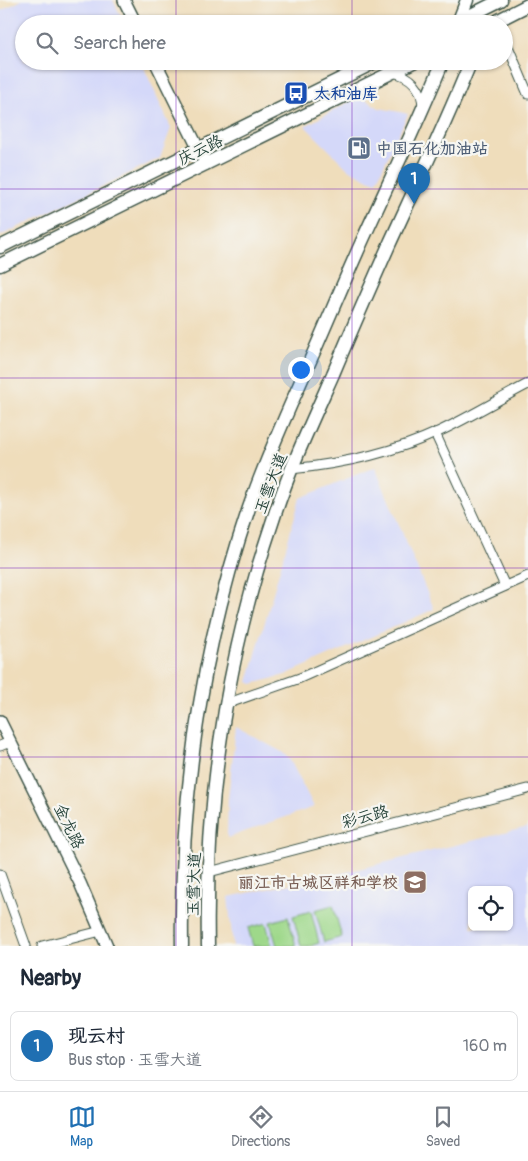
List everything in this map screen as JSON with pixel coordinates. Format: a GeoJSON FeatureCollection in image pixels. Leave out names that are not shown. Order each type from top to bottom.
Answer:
{"type":"FeatureCollection","features":[{"type":"Feature","properties":{"kind":"main road"},"geometry":{"type":"LineString","coordinates":[[461,15],[468,0]]}},
{"type":"Feature","properties":{"kind":"main road"},"geometry":{"type":"LineString","coordinates":[[472,15],[497,1]]}},
{"type":"Feature","properties":{"kind":"main road"},"geometry":{"type":"LineString","coordinates":[[494,15],[497,1]]}},
{"type":"Feature","properties":{"kind":"main road"},"geometry":{"type":"LineString","coordinates":[[509,15],[528,5]]}},
{"type":"Feature","properties":{"kind":"main road","name":"庆云路"},"geometry":{"type":"LineString","coordinates":[[0,247],[359,70]]}},
{"type":"Feature","properties":{"kind":"main road","name":"庆云路"},"geometry":{"type":"LineString","coordinates":[[0,266],[397,70]]}},
{"type":"Feature","properties":{"kind":"main road","name":"玉雪大道"},"geometry":{"type":"LineString","coordinates":[[182,946],[184,844],[193,743],[210,654],[233,562],[252,501],[277,436],[439,70]]}},
{"type":"Feature","properties":{"kind":"main road","name":"玉雪大道"},"geometry":{"type":"LineString","coordinates":[[208,946],[209,872],[215,777],[226,704],[256,576],[274,517],[292,469],[467,70]]}},
{"type":"Feature","properties":{"kind":"street"},"geometry":{"type":"LineString","coordinates":[[124,0],[132,15]]}},
{"type":"Feature","properties":{"kind":"street"},"geometry":{"type":"LineString","coordinates":[[513,58],[528,94]]}},
{"type":"Feature","properties":{"kind":"street"},"geometry":{"type":"LineString","coordinates":[[159,70],[206,164]]}},
{"type":"Feature","properties":{"kind":"street"},"geometry":{"type":"LineString","coordinates":[[393,72],[404,75],[417,86],[422,96],[423,107]]}},
{"type":"Feature","properties":{"kind":"street"},"geometry":{"type":"LineString","coordinates":[[292,469],[343,462],[392,450],[435,433],[528,384]]}},
{"type":"Feature","properties":{"kind":"street"},"geometry":{"type":"LineString","coordinates":[[435,433],[505,586]]}},
{"type":"Feature","properties":{"kind":"street"},"geometry":{"type":"LineString","coordinates":[[226,704],[300,678],[528,576]]}},
{"type":"Feature","properties":{"kind":"street","name":"金龙路"},"geometry":{"type":"LineString","coordinates":[[0,721],[5,744],[80,883],[107,946]]}},
{"type":"Feature","properties":{"kind":"street","name":"彩云路"},"geometry":{"type":"LineString","coordinates":[[209,872],[528,789]]}},
{"type":"Feature","properties":{"kind":"street"},"geometry":{"type":"LineString","coordinates":[[0,874],[26,946]]}},
{"type":"Feature","properties":{"kind":"street"},"geometry":{"type":"LineString","coordinates":[[42,946],[101,931]]}},
{"type":"Feature","properties":{"kind":"shaded area"},"geometry":{"type":"Polygon","coordinates":[[[22,0],[113,0],[120,15],[15,15],[15,70],[145,70],[171,128],[160,158],[0,236],[0,11],[22,0]]]}},
{"type":"Feature","properties":{"kind":"shaded area","name":"中国石化加油站"},"geometry":{"type":"Polygon","coordinates":[[[360,96],[379,108],[408,114],[376,182],[348,169],[305,126],[360,96]]]}},
{"type":"Feature","properties":{"kind":"shaded area"},"geometry":{"type":"Polygon","coordinates":[[[375,467],[434,609],[285,675],[252,684],[248,682],[300,498],[375,467]]]}},
{"type":"Feature","properties":{"kind":"shaded area"},"geometry":{"type":"Polygon","coordinates":[[[236,727],[282,752],[290,760],[314,807],[227,838],[228,800],[236,727]]]}},
{"type":"Feature","properties":{"kind":"shaded area","name":"丽江市古城区祥和学校"},"geometry":{"type":"Polygon","coordinates":[[[528,827],[528,946],[233,946],[228,897],[339,874],[528,827]]]}},
{"type":"Feature","properties":{"kind":"green space"},"geometry":{"type":"Polygon","coordinates":[[[333,905],[342,937],[324,942],[315,910],[333,905]]]}},
{"type":"Feature","properties":{"kind":"green space"},"geometry":{"type":"Polygon","coordinates":[[[311,911],[319,943],[301,946],[293,916],[311,911]]]}},
{"type":"Feature","properties":{"kind":"green space"},"geometry":{"type":"Polygon","coordinates":[[[288,917],[296,946],[277,946],[270,922],[288,917]]]}},
{"type":"Feature","properties":{"kind":"green space"},"geometry":{"type":"Polygon","coordinates":[[[266,923],[272,946],[253,946],[248,928],[266,923]]]}},
{"type":"Feature","properties":{"kind":"place","name":"太和油库"},"geometry":{"type":"Point","coordinates":[296,93]}},
{"type":"Feature","properties":{"kind":"place","name":"中国石化加油站"},"geometry":{"type":"Point","coordinates":[359,148]}},
{"type":"Feature","properties":{"kind":"place","name":"现云村"},"geometry":{"type":"Point","coordinates":[414,204]}},
{"type":"Feature","properties":{"kind":"place","name":"丽江市古城区祥和学校"},"geometry":{"type":"Point","coordinates":[415,882]}}]}
